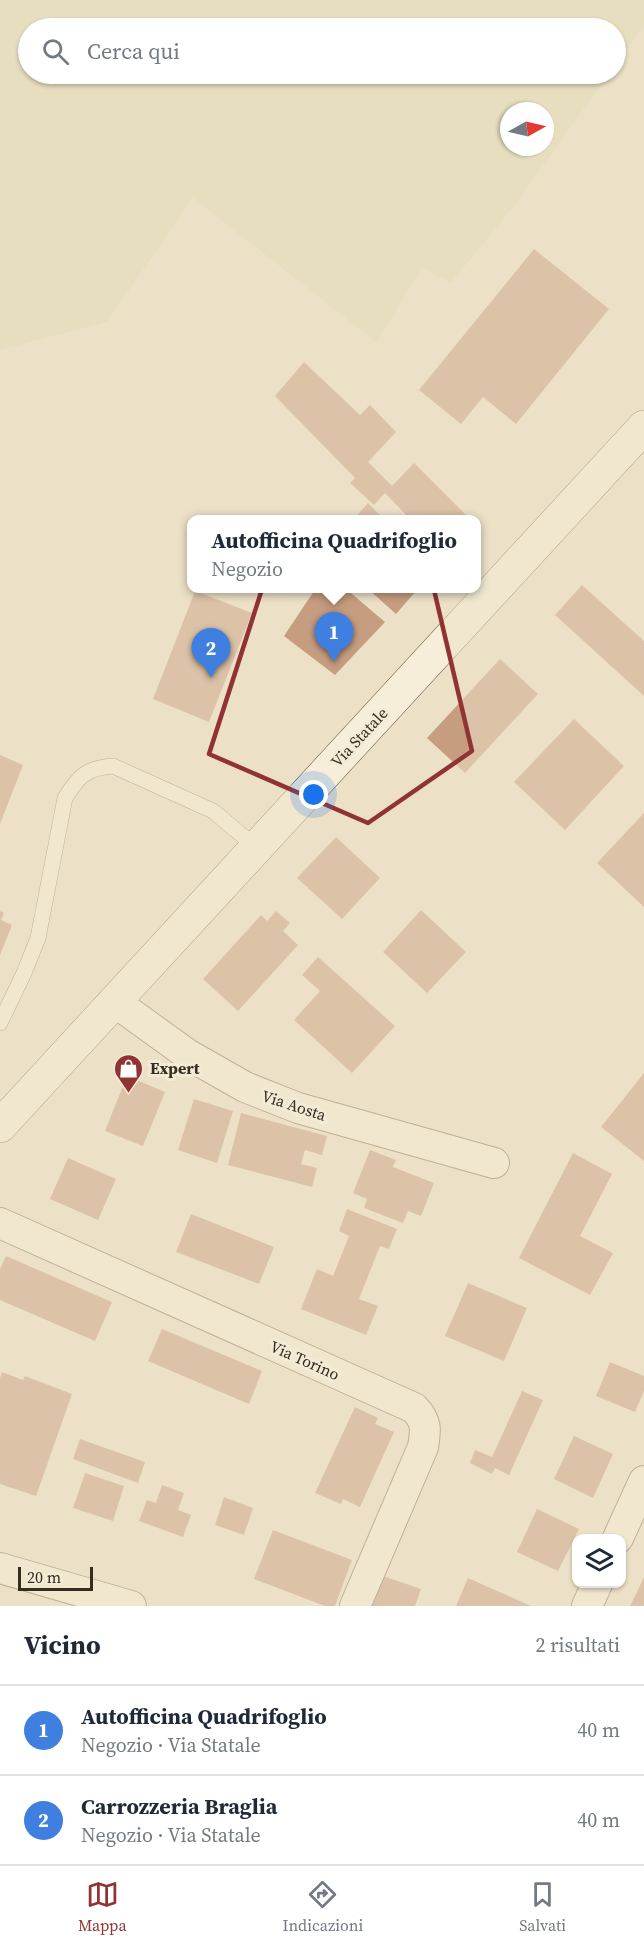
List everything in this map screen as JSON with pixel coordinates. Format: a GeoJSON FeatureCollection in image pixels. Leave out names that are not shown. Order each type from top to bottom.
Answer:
{"type":"FeatureCollection","features":[{"type":"Feature","properties":{"kind":"main road","name":"Via Statale"},"geometry":{"type":"LineString","coordinates":[[1,1124],[644,427]]}},
{"type":"Feature","properties":{"kind":"street","name":"Via Aosta"},"geometry":{"type":"LineString","coordinates":[[115,1002],[187,1054],[245,1088],[298,1108],[494,1163]]}},
{"type":"Feature","properties":{"kind":"street","name":"Via Torino"},"geometry":{"type":"LineString","coordinates":[[0,1223],[414,1408],[425,1423],[423,1446],[355,1606]]}},
{"type":"Feature","properties":{"kind":"street"},"geometry":{"type":"LineString","coordinates":[[620,1534],[644,1481]]}},
{"type":"Feature","properties":{"kind":"street"},"geometry":{"type":"LineString","coordinates":[[0,1568],[131,1606]]}},
{"type":"Feature","properties":{"kind":"street"},"geometry":{"type":"LineString","coordinates":[[587,1606],[595,1588]]}},
{"type":"Feature","properties":{"kind":"lane"},"geometry":{"type":"LineString","coordinates":[[0,1023],[38,938],[65,798],[75,781],[85,772],[98,767],[113,766],[213,811],[257,848]]}},
{"type":"Feature","properties":{"kind":"highlighted area"},"geometry":{"type":"Polygon","coordinates":[[[422,539],[472,751],[368,823],[209,754],[272,558],[422,539]]]}},
{"type":"Feature","properties":{"kind":"shaded area"},"geometry":{"type":"Polygon","coordinates":[[[0,0],[644,0],[644,25],[626,51],[626,18],[18,18],[18,84],[602,84],[554,150],[554,102],[500,102],[500,156],[550,156],[514,206],[451,283],[422,268],[377,343],[193,198],[107,322],[0,350],[0,0]]]}},
{"type":"Feature","properties":{"kind":"building"},"geometry":{"type":"Polygon","coordinates":[[[534,249],[609,309],[516,424],[483,397],[461,424],[419,390],[534,249]]]}},
{"type":"Feature","properties":{"kind":"building"},"geometry":{"type":"Polygon","coordinates":[[[304,362],[360,415],[370,405],[396,432],[368,462],[392,486],[414,463],[466,515],[406,515],[385,493],[374,505],[350,483],[355,478],[275,396],[304,362]]]}},
{"type":"Feature","properties":{"kind":"building"},"geometry":{"type":"Polygon","coordinates":[[[368,503],[380,515],[357,515],[368,503]]]}},
{"type":"Feature","properties":{"kind":"building"},"geometry":{"type":"Polygon","coordinates":[[[582,585],[644,641],[644,696],[555,615],[582,585]]]}},
{"type":"Feature","properties":{"kind":"building"},"geometry":{"type":"Polygon","coordinates":[[[194,593],[200,593],[252,613],[209,722],[153,699],[194,593]]]}},
{"type":"Feature","properties":{"kind":"building"},"geometry":{"type":"Polygon","coordinates":[[[313,593],[351,593],[385,622],[335,675],[284,636],[313,593]]]}},
{"type":"Feature","properties":{"kind":"building"},"geometry":{"type":"Polygon","coordinates":[[[373,593],[414,593],[396,614],[373,593]]]}},
{"type":"Feature","properties":{"kind":"building"},"geometry":{"type":"Polygon","coordinates":[[[500,659],[538,694],[465,773],[427,738],[500,659]]]}},
{"type":"Feature","properties":{"kind":"building"},"geometry":{"type":"Polygon","coordinates":[[[574,719],[624,766],[565,830],[514,782],[574,719]]]}},
{"type":"Feature","properties":{"kind":"building"},"geometry":{"type":"Polygon","coordinates":[[[0,755],[23,765],[0,824],[0,755]]]}},
{"type":"Feature","properties":{"kind":"building"},"geometry":{"type":"Polygon","coordinates":[[[644,813],[644,907],[597,863],[644,813]]]}},
{"type":"Feature","properties":{"kind":"building"},"geometry":{"type":"Polygon","coordinates":[[[336,837],[380,878],[342,919],[297,878],[336,837]]]}},
{"type":"Feature","properties":{"kind":"building"},"geometry":{"type":"Polygon","coordinates":[[[421,910],[466,952],[427,993],[383,952],[421,910]]]}},
{"type":"Feature","properties":{"kind":"building"},"geometry":{"type":"Polygon","coordinates":[[[0,911],[4,913],[1,920],[12,925],[0,955],[0,911]]]}},
{"type":"Feature","properties":{"kind":"building"},"geometry":{"type":"Polygon","coordinates":[[[276,911],[290,923],[283,931],[298,945],[238,1011],[203,979],[261,915],[267,921],[276,911]]]}},
{"type":"Feature","properties":{"kind":"building"},"geometry":{"type":"Polygon","coordinates":[[[318,957],[395,1026],[352,1073],[294,1020],[320,991],[302,975],[318,957]]]}},
{"type":"Feature","properties":{"kind":"building"},"geometry":{"type":"Polygon","coordinates":[[[644,1073],[644,1161],[601,1127],[644,1073]]]}},
{"type":"Feature","properties":{"kind":"building"},"geometry":{"type":"Polygon","coordinates":[[[127,1076],[165,1092],[143,1146],[105,1131],[127,1076]]]}},
{"type":"Feature","properties":{"kind":"building"},"geometry":{"type":"Polygon","coordinates":[[[194,1099],[233,1111],[217,1163],[178,1150],[194,1099]]]}},
{"type":"Feature","properties":{"kind":"building"},"geometry":{"type":"Polygon","coordinates":[[[241,1113],[327,1136],[322,1155],[305,1150],[301,1164],[317,1168],[312,1187],[228,1165],[241,1113]]]}},
{"type":"Feature","properties":{"kind":"building"},"geometry":{"type":"Polygon","coordinates":[[[370,1150],[396,1160],[393,1167],[434,1183],[421,1216],[408,1211],[403,1223],[364,1208],[367,1199],[353,1193],[370,1150]]]}},
{"type":"Feature","properties":{"kind":"building"},"geometry":{"type":"Polygon","coordinates":[[[573,1153],[612,1174],[580,1236],[613,1253],[590,1295],[519,1258],[573,1153]]]}},
{"type":"Feature","properties":{"kind":"building"},"geometry":{"type":"Polygon","coordinates":[[[68,1158],[116,1179],[98,1220],[50,1199],[68,1158]]]}},
{"type":"Feature","properties":{"kind":"building"},"geometry":{"type":"Polygon","coordinates":[[[347,1209],[397,1229],[389,1249],[380,1246],[359,1299],[378,1306],[366,1335],[301,1309],[317,1269],[333,1276],[349,1236],[339,1231],[347,1209]]]}},
{"type":"Feature","properties":{"kind":"building"},"geometry":{"type":"Polygon","coordinates":[[[191,1214],[274,1247],[259,1284],[176,1252],[191,1214]]]}},
{"type":"Feature","properties":{"kind":"building"},"geometry":{"type":"Polygon","coordinates":[[[6,1256],[112,1302],[95,1341],[0,1300],[0,1269],[6,1256]]]}},
{"type":"Feature","properties":{"kind":"building"},"geometry":{"type":"Polygon","coordinates":[[[468,1283],[527,1308],[504,1361],[445,1336],[468,1283]]]}},
{"type":"Feature","properties":{"kind":"building"},"geometry":{"type":"Polygon","coordinates":[[[162,1329],[262,1371],[249,1404],[148,1361],[162,1329]]]}},
{"type":"Feature","properties":{"kind":"building"},"geometry":{"type":"Polygon","coordinates":[[[610,1362],[644,1376],[644,1391],[635,1412],[596,1396],[610,1362]]]}},
{"type":"Feature","properties":{"kind":"building"},"geometry":{"type":"Polygon","coordinates":[[[2,1372],[23,1380],[25,1376],[72,1394],[36,1496],[0,1484],[0,1378],[2,1372]]]}},
{"type":"Feature","properties":{"kind":"building"},"geometry":{"type":"Polygon","coordinates":[[[522,1391],[543,1400],[509,1475],[495,1468],[492,1474],[470,1463],[475,1450],[492,1457],[522,1391]]]}},
{"type":"Feature","properties":{"kind":"building"},"geometry":{"type":"Polygon","coordinates":[[[355,1407],[378,1418],[375,1424],[394,1432],[360,1507],[343,1499],[341,1504],[315,1493],[355,1407]]]}},
{"type":"Feature","properties":{"kind":"building"},"geometry":{"type":"Polygon","coordinates":[[[574,1436],[613,1454],[593,1498],[554,1479],[574,1436]]]}},
{"type":"Feature","properties":{"kind":"building"},"geometry":{"type":"Polygon","coordinates":[[[80,1439],[145,1462],[138,1483],[73,1459],[80,1439]]]}},
{"type":"Feature","properties":{"kind":"building"},"geometry":{"type":"Polygon","coordinates":[[[85,1473],[124,1486],[113,1521],[73,1508],[85,1473]]]}},
{"type":"Feature","properties":{"kind":"building"},"geometry":{"type":"Polygon","coordinates":[[[162,1485],[184,1493],[178,1510],[191,1515],[183,1537],[139,1521],[147,1500],[156,1503],[162,1485]]]}},
{"type":"Feature","properties":{"kind":"building"},"geometry":{"type":"Polygon","coordinates":[[[224,1497],[253,1508],[244,1535],[215,1525],[224,1497]]]}},
{"type":"Feature","properties":{"kind":"building"},"geometry":{"type":"Polygon","coordinates":[[[537,1509],[579,1529],[576,1534],[572,1534],[572,1543],[558,1571],[517,1552],[537,1509]]]}},
{"type":"Feature","properties":{"kind":"building"},"geometry":{"type":"Polygon","coordinates":[[[273,1530],[352,1560],[335,1606],[325,1606],[254,1579],[273,1530]]]}},
{"type":"Feature","properties":{"kind":"building"},"geometry":{"type":"Polygon","coordinates":[[[380,1575],[421,1589],[415,1606],[369,1606],[380,1575]]]}},
{"type":"Feature","properties":{"kind":"building"},"geometry":{"type":"Polygon","coordinates":[[[644,1577],[644,1606],[630,1606],[638,1590],[644,1577]]]}},
{"type":"Feature","properties":{"kind":"building"},"geometry":{"type":"Polygon","coordinates":[[[468,1578],[531,1606],[456,1606],[468,1578]]]}},
{"type":"Feature","properties":{"kind":"place","name":"Autofficina Quadrifoglio"},"geometry":{"type":"Point","coordinates":[334,662]}},
{"type":"Feature","properties":{"kind":"place","name":"Carrozzeria Braglia"},"geometry":{"type":"Point","coordinates":[211,678]}},
{"type":"Feature","properties":{"kind":"place","name":"Expert"},"geometry":{"type":"Point","coordinates":[129,1094]}}]}
